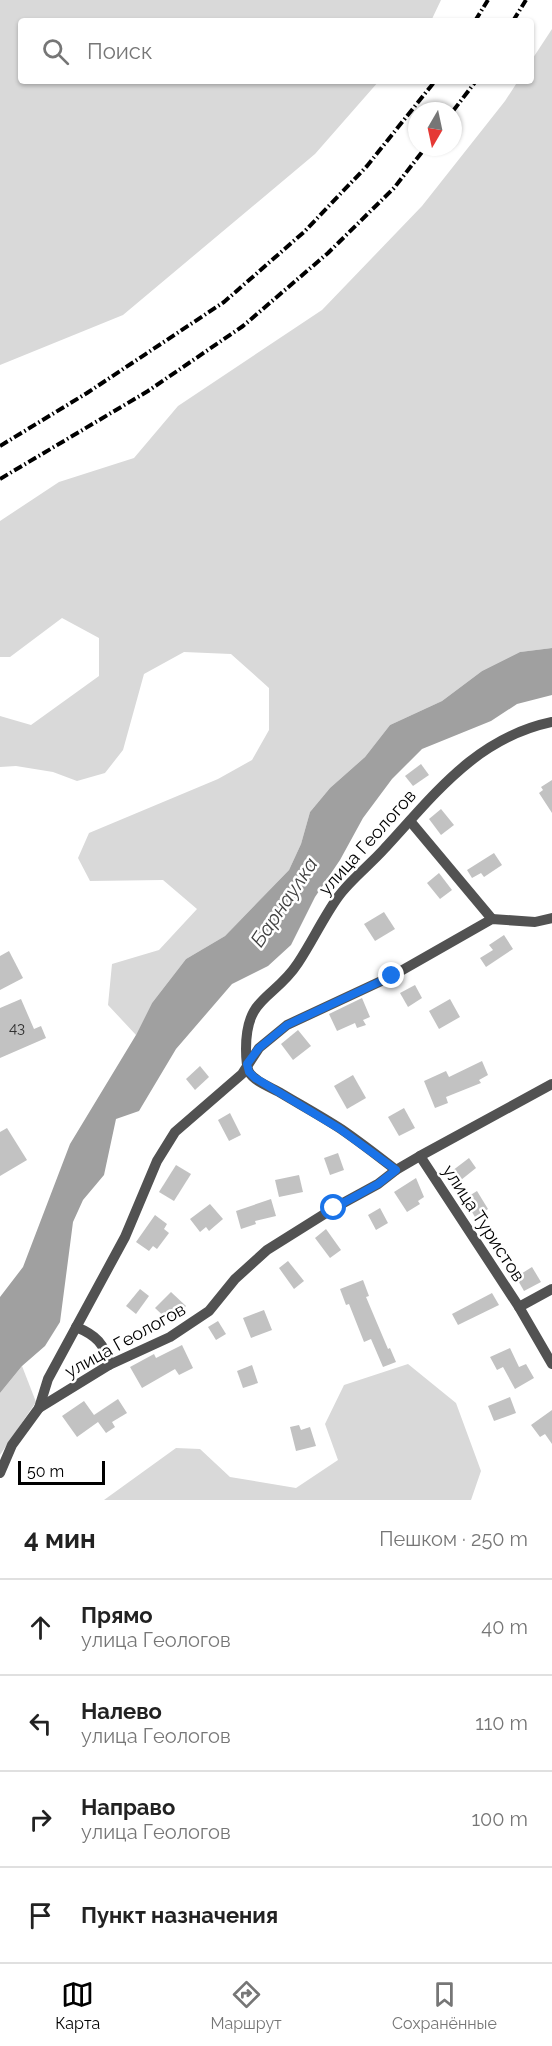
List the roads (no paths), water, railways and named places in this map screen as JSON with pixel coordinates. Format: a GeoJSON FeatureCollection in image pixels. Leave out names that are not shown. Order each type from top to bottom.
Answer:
{"type":"FeatureCollection","features":[{"type":"Feature","properties":{"kind":"street","name":"улица Геологов"},"geometry":{"type":"LineString","coordinates":[[247,1064],[246,1035],[250,1016],[256,1006],[296,965],[340,895],[367,869],[427,800],[483,750],[513,734],[552,722]]}},
{"type":"Feature","properties":{"kind":"street"},"geometry":{"type":"LineString","coordinates":[[410,821],[492,919],[535,922],[552,918]]}},
{"type":"Feature","properties":{"kind":"street","name":"улица Геологов"},"geometry":{"type":"LineString","coordinates":[[0,1473],[12,1445],[39,1408],[48,1379],[125,1237],[157,1161],[175,1132],[242,1074],[259,1048],[287,1025],[392,976],[492,919]]}},
{"type":"Feature","properties":{"kind":"street"},"geometry":{"type":"LineString","coordinates":[[247,1064],[249,1072],[255,1078],[340,1129],[396,1170]]}},
{"type":"Feature","properties":{"kind":"street","name":"улица Геологов"},"geometry":{"type":"LineString","coordinates":[[39,1408],[109,1365],[170,1337],[209,1311],[235,1278],[267,1250],[334,1208],[378,1184],[420,1156],[552,1084]]}},
{"type":"Feature","properties":{"kind":"street","name":"улица Туристов"},"geometry":{"type":"LineString","coordinates":[[420,1156],[519,1308],[552,1364]]}},
{"type":"Feature","properties":{"kind":"street","name":"улица Туристов"},"geometry":{"type":"LineString","coordinates":[[519,1308],[552,1289]]}},
{"type":"Feature","properties":{"kind":"street"},"geometry":{"type":"LineString","coordinates":[[76,1327],[90,1333],[101,1342],[109,1365]]}},
{"type":"Feature","properties":{"kind":"water","name":"Барнаулка"},"geometry":{"type":"Polygon","coordinates":[[[552,648],[552,695],[517,704],[491,721],[422,749],[392,779],[363,818],[340,860],[315,897],[291,945],[268,966],[232,984],[176,1049],[139,1111],[116,1119],[104,1175],[83,1200],[73,1222],[60,1322],[45,1346],[22,1366],[0,1393],[0,1297],[23,1267],[70,1144],[136,1035],[152,1003],[186,959],[225,936],[289,870],[301,844],[310,812],[330,788],[365,757],[390,725],[442,701],[482,671],[520,652],[552,648]]]}},
{"type":"Feature","properties":{"kind":"railway"},"geometry":{"type":"LineString","coordinates":[[477,18],[488,0]]}},
{"type":"Feature","properties":{"kind":"railway"},"geometry":{"type":"LineString","coordinates":[[515,18],[526,0]]}},
{"type":"Feature","properties":{"kind":"railway"},"geometry":{"type":"LineString","coordinates":[[0,446],[87,393],[224,302],[304,232],[367,166],[433,84]]}},
{"type":"Feature","properties":{"kind":"railway"},"geometry":{"type":"LineString","coordinates":[[460,102],[474,84]]}},
{"type":"Feature","properties":{"kind":"railway"},"geometry":{"type":"LineString","coordinates":[[0,479],[148,391],[243,326],[328,253],[394,188],[419,156]]}}]}
